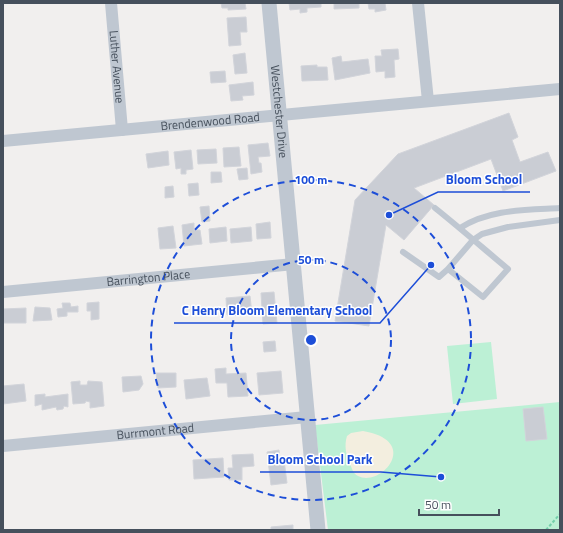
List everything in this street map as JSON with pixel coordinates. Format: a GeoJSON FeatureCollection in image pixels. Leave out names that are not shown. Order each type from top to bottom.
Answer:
{"type":"FeatureCollection","features":[{"type":"Feature","properties":{"kind":"street","name":"Luther Avenue"},"geometry":{"type":"LineString","coordinates":[[111,3],[122,130]]}},
{"type":"Feature","properties":{"kind":"street","name":"Westchester Drive"},"geometry":{"type":"LineString","coordinates":[[269,3],[318,530]]}},
{"type":"Feature","properties":{"kind":"street"},"geometry":{"type":"LineString","coordinates":[[418,3],[428,101]]}},
{"type":"Feature","properties":{"kind":"street","name":"Brendenwood Road"},"geometry":{"type":"LineString","coordinates":[[3,141],[279,116],[560,88]]}},
{"type":"Feature","properties":{"kind":"street","name":"Barrington Place"},"geometry":{"type":"LineString","coordinates":[[3,292],[294,264]]}},
{"type":"Feature","properties":{"kind":"street","name":"Burrmont Road"},"geometry":{"type":"LineString","coordinates":[[3,446],[307,417]]}},
{"type":"Feature","properties":{"kind":"lane"},"geometry":{"type":"LineString","coordinates":[[435,208],[508,269],[483,297],[448,269]]}},
{"type":"Feature","properties":{"kind":"lane"},"geometry":{"type":"LineString","coordinates":[[460,228],[483,216],[510,211],[560,208]]}},
{"type":"Feature","properties":{"kind":"lane"},"geometry":{"type":"LineString","coordinates":[[403,252],[439,277],[448,269],[473,240],[482,234],[508,227],[560,220]]}},
{"type":"Feature","properties":{"kind":"path"},"geometry":{"type":"LineString","coordinates":[[560,485],[560,493]]}},
{"type":"Feature","properties":{"kind":"path"},"geometry":{"type":"LineString","coordinates":[[546,530],[560,514]]}},
{"type":"Feature","properties":{"kind":"green space"},"geometry":{"type":"Polygon","coordinates":[[[491,342],[497,399],[453,404],[447,346],[491,342]]]}},
{"type":"Feature","properties":{"kind":"green space"},"geometry":{"type":"Polygon","coordinates":[[[560,402],[560,530],[328,530],[315,425],[560,402]]]}},
{"type":"Feature","properties":{"kind":"sand"},"geometry":{"type":"Polygon","coordinates":[[[363,431],[381,436],[390,444],[393,453],[391,462],[385,470],[377,475],[367,478],[355,474],[346,450],[347,436],[351,433],[363,431]]]}},
{"type":"Feature","properties":{"kind":"building"},"geometry":{"type":"Polygon","coordinates":[[[221,3],[245,3],[246,9],[228,10],[228,8],[222,8],[221,3]]]}},
{"type":"Feature","properties":{"kind":"building"},"geometry":{"type":"Polygon","coordinates":[[[289,3],[321,3],[321,7],[307,8],[307,12],[300,13],[300,9],[290,10],[289,3]]]}},
{"type":"Feature","properties":{"kind":"building"},"geometry":{"type":"Polygon","coordinates":[[[334,3],[359,3],[359,8],[334,9],[334,3]]]}},
{"type":"Feature","properties":{"kind":"building"},"geometry":{"type":"Polygon","coordinates":[[[368,3],[385,3],[386,10],[375,12],[375,9],[369,9],[368,3]]]}},
{"type":"Feature","properties":{"kind":"building"},"geometry":{"type":"Polygon","coordinates":[[[246,17],[247,32],[240,32],[241,45],[229,46],[227,18],[246,17]]]}},
{"type":"Feature","properties":{"kind":"building"},"geometry":{"type":"Polygon","coordinates":[[[398,49],[399,59],[394,60],[395,77],[385,78],[385,71],[376,72],[375,56],[382,56],[381,50],[398,49]]]}},
{"type":"Feature","properties":{"kind":"building"},"geometry":{"type":"Polygon","coordinates":[[[245,53],[247,73],[235,74],[233,55],[245,53]]]}},
{"type":"Feature","properties":{"kind":"building"},"geometry":{"type":"Polygon","coordinates":[[[341,56],[342,62],[368,59],[370,73],[335,80],[332,58],[341,56]]]}},
{"type":"Feature","properties":{"kind":"building"},"geometry":{"type":"Polygon","coordinates":[[[317,65],[317,67],[327,67],[328,80],[302,81],[301,66],[317,65]]]}},
{"type":"Feature","properties":{"kind":"building"},"geometry":{"type":"Polygon","coordinates":[[[225,71],[226,82],[211,83],[210,72],[225,71]]]}},
{"type":"Feature","properties":{"kind":"building"},"geometry":{"type":"Polygon","coordinates":[[[253,82],[254,95],[242,96],[243,100],[231,101],[229,85],[253,82]]]}},
{"type":"Feature","properties":{"kind":"building"},"geometry":{"type":"Polygon","coordinates":[[[509,113],[518,137],[512,140],[520,162],[548,152],[556,171],[503,191],[491,159],[414,188],[434,205],[404,240],[386,225],[369,326],[335,321],[355,200],[398,154],[509,113]]]}},
{"type":"Feature","properties":{"kind":"building"},"geometry":{"type":"Polygon","coordinates":[[[268,143],[270,156],[258,157],[259,163],[261,163],[262,172],[251,174],[248,145],[268,143]]]}},
{"type":"Feature","properties":{"kind":"building"},"geometry":{"type":"Polygon","coordinates":[[[239,147],[241,166],[224,167],[223,148],[239,147]]]}},
{"type":"Feature","properties":{"kind":"building"},"geometry":{"type":"Polygon","coordinates":[[[216,149],[217,163],[198,164],[197,150],[216,149]]]}},
{"type":"Feature","properties":{"kind":"building"},"geometry":{"type":"Polygon","coordinates":[[[191,150],[193,169],[186,170],[186,174],[181,174],[181,168],[176,169],[174,152],[191,150]]]}},
{"type":"Feature","properties":{"kind":"building"},"geometry":{"type":"Polygon","coordinates":[[[168,151],[169,165],[148,168],[146,154],[168,151]]]}},
{"type":"Feature","properties":{"kind":"building"},"geometry":{"type":"Polygon","coordinates":[[[247,168],[248,179],[239,180],[237,169],[247,168]]]}},
{"type":"Feature","properties":{"kind":"building"},"geometry":{"type":"Polygon","coordinates":[[[211,172],[221,172],[222,182],[211,183],[211,172]]]}},
{"type":"Feature","properties":{"kind":"building"},"geometry":{"type":"Polygon","coordinates":[[[198,183],[199,195],[189,196],[188,184],[198,183]]]}},
{"type":"Feature","properties":{"kind":"building"},"geometry":{"type":"Polygon","coordinates":[[[173,186],[174,197],[165,198],[165,187],[173,186]]]}},
{"type":"Feature","properties":{"kind":"building"},"geometry":{"type":"Polygon","coordinates":[[[209,206],[210,221],[202,222],[200,207],[209,206]]]}},
{"type":"Feature","properties":{"kind":"building"},"geometry":{"type":"Polygon","coordinates":[[[270,222],[271,238],[257,239],[256,224],[270,222]]]}},
{"type":"Feature","properties":{"kind":"building"},"geometry":{"type":"Polygon","coordinates":[[[194,223],[194,230],[200,230],[202,244],[184,246],[182,225],[194,223]]]}},
{"type":"Feature","properties":{"kind":"building"},"geometry":{"type":"Polygon","coordinates":[[[173,226],[176,248],[160,249],[158,228],[173,226]]]}},
{"type":"Feature","properties":{"kind":"building"},"geometry":{"type":"Polygon","coordinates":[[[226,227],[227,241],[210,243],[209,229],[226,227]]]}},
{"type":"Feature","properties":{"kind":"building"},"geometry":{"type":"Polygon","coordinates":[[[251,227],[252,241],[231,243],[230,229],[251,227]]]}},
{"type":"Feature","properties":{"kind":"building"},"geometry":{"type":"Polygon","coordinates":[[[274,292],[277,323],[263,324],[261,293],[274,292]]]}},
{"type":"Feature","properties":{"kind":"building"},"geometry":{"type":"Polygon","coordinates":[[[250,296],[252,314],[227,315],[226,298],[250,296]]]}},
{"type":"Feature","properties":{"kind":"building"},"geometry":{"type":"Polygon","coordinates":[[[99,302],[99,319],[91,320],[91,311],[87,311],[87,303],[99,302]]]}},
{"type":"Feature","properties":{"kind":"building"},"geometry":{"type":"Polygon","coordinates":[[[62,303],[70,303],[71,307],[78,306],[78,312],[67,312],[67,316],[58,317],[57,309],[63,308],[62,303]]]}},
{"type":"Feature","properties":{"kind":"building"},"geometry":{"type":"Polygon","coordinates":[[[35,307],[50,308],[52,320],[33,321],[35,307]]]}},
{"type":"Feature","properties":{"kind":"building"},"geometry":{"type":"Polygon","coordinates":[[[26,308],[26,323],[3,323],[3,309],[26,308]]]}},
{"type":"Feature","properties":{"kind":"building"},"geometry":{"type":"Polygon","coordinates":[[[275,341],[276,351],[264,352],[263,342],[275,341]]]}},
{"type":"Feature","properties":{"kind":"building"},"geometry":{"type":"Polygon","coordinates":[[[226,368],[226,374],[246,373],[248,396],[228,397],[227,383],[216,383],[215,369],[226,368]]]}},
{"type":"Feature","properties":{"kind":"building"},"geometry":{"type":"Polygon","coordinates":[[[281,371],[283,393],[259,395],[257,373],[281,371]]]}},
{"type":"Feature","properties":{"kind":"building"},"geometry":{"type":"Polygon","coordinates":[[[156,373],[176,373],[176,387],[158,388],[156,373]]]}},
{"type":"Feature","properties":{"kind":"building"},"geometry":{"type":"Polygon","coordinates":[[[141,376],[143,384],[139,390],[123,392],[122,377],[141,376]]]}},
{"type":"Feature","properties":{"kind":"building"},"geometry":{"type":"Polygon","coordinates":[[[207,378],[210,396],[186,399],[184,380],[207,378]]]}},
{"type":"Feature","properties":{"kind":"building"},"geometry":{"type":"Polygon","coordinates":[[[80,381],[80,385],[87,385],[88,381],[102,382],[104,406],[90,408],[90,402],[86,401],[85,403],[73,404],[71,382],[80,381]]]}},
{"type":"Feature","properties":{"kind":"building"},"geometry":{"type":"Polygon","coordinates":[[[24,384],[26,401],[3,404],[3,386],[24,384]]]}},
{"type":"Feature","properties":{"kind":"building"},"geometry":{"type":"Polygon","coordinates":[[[45,394],[45,397],[68,394],[68,407],[64,406],[63,409],[57,410],[56,407],[42,410],[42,404],[35,406],[35,395],[45,394]]]}},
{"type":"Feature","properties":{"kind":"building"},"geometry":{"type":"Polygon","coordinates":[[[543,407],[547,439],[526,441],[523,409],[543,407]]]}},
{"type":"Feature","properties":{"kind":"building"},"geometry":{"type":"Polygon","coordinates":[[[279,450],[280,461],[284,460],[287,483],[271,485],[267,452],[279,450]]]}},
{"type":"Feature","properties":{"kind":"building"},"geometry":{"type":"Polygon","coordinates":[[[253,454],[254,466],[242,467],[242,480],[229,480],[228,468],[233,468],[232,455],[253,454]]]}},
{"type":"Feature","properties":{"kind":"building"},"geometry":{"type":"Polygon","coordinates":[[[223,458],[224,477],[194,479],[193,460],[223,458]]]}},
{"type":"Feature","properties":{"kind":"building"},"geometry":{"type":"Polygon","coordinates":[[[293,525],[293,530],[271,530],[271,527],[293,525]]]}},
{"type":"Feature","properties":{"kind":"place","name":"Bloom School"},"geometry":{"type":"Point","coordinates":[389,215]}},
{"type":"Feature","properties":{"kind":"place","name":"C Henry Bloom Elementary School"},"geometry":{"type":"Point","coordinates":[431,265]}},
{"type":"Feature","properties":{"kind":"place","name":"Bloom School Park"},"geometry":{"type":"Point","coordinates":[441,477]}}]}
